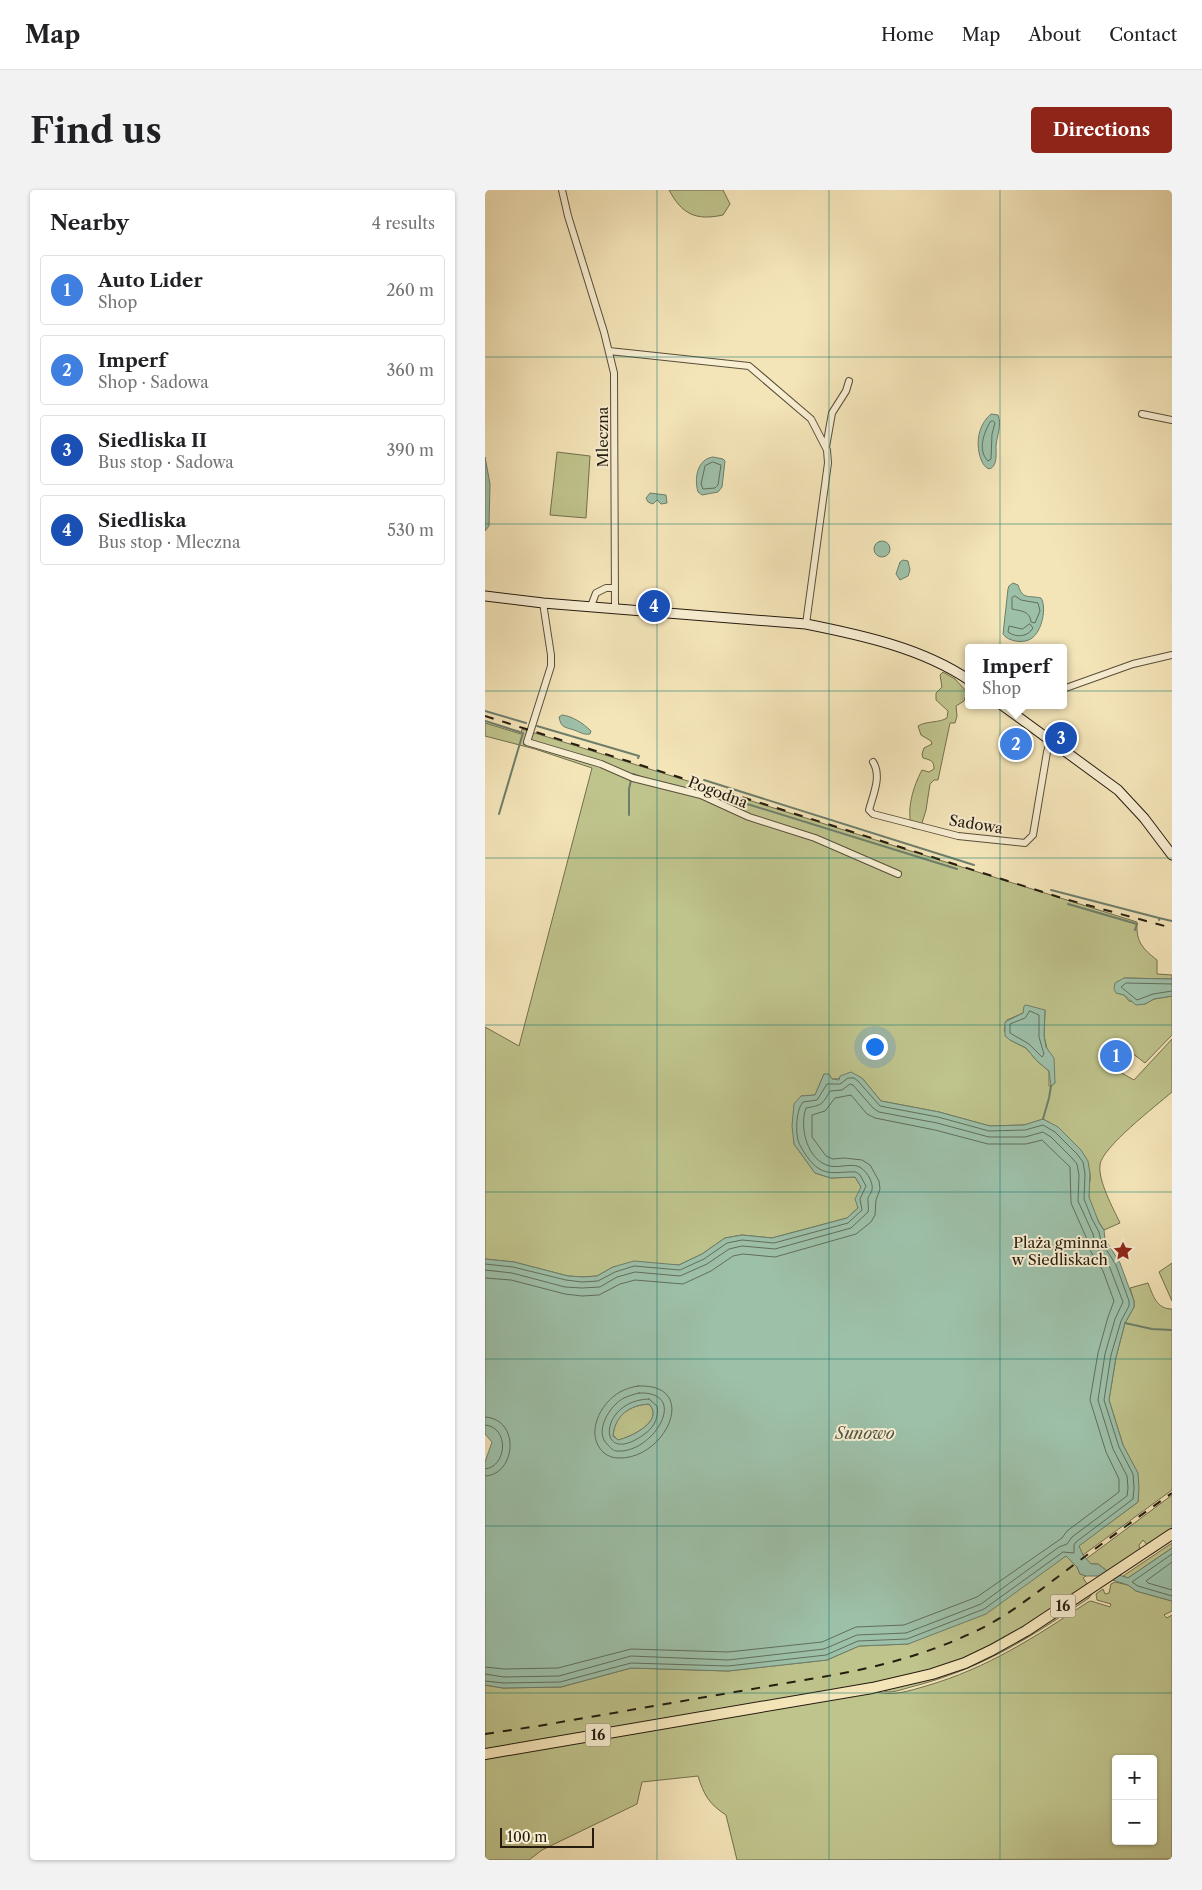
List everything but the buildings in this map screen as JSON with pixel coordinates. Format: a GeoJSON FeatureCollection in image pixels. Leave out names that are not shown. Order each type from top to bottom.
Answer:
{"type":"FeatureCollection","features":[{"type":"Feature","properties":{"kind":"main road"},"geometry":{"type":"LineString","coordinates":[[485,596],[543,603],[806,624],[854,635],[909,651],[942,664],[965,678]]}},
{"type":"Feature","properties":{"kind":"main road"},"geometry":{"type":"LineString","coordinates":[[1007,709],[1124,796],[1144,818],[1172,855]]}},
{"type":"Feature","properties":{"kind":"main road","name":"16"},"geometry":{"type":"LineString","coordinates":[[485,1754],[863,1689],[932,1674],[965,1663],[1010,1641],[1172,1534]]}},
{"type":"Feature","properties":{"kind":"street","name":"Mleczna"},"geometry":{"type":"LineString","coordinates":[[562,190],[614,373],[615,608]]}},
{"type":"Feature","properties":{"kind":"street"},"geometry":{"type":"LineString","coordinates":[[609,350],[749,366],[811,419],[825,448],[828,463],[806,624]]}},
{"type":"Feature","properties":{"kind":"street"},"geometry":{"type":"LineString","coordinates":[[825,448],[832,413],[846,391],[849,381]]}},
{"type":"Feature","properties":{"kind":"street"},"geometry":{"type":"LineString","coordinates":[[1142,414],[1172,420]]}},
{"type":"Feature","properties":{"kind":"street"},"geometry":{"type":"LineString","coordinates":[[591,606],[596,593],[606,588],[615,588]]}},
{"type":"Feature","properties":{"kind":"street","name":"Pogodna"},"geometry":{"type":"LineString","coordinates":[[543,603],[551,666],[527,742],[601,764],[633,778],[701,795],[749,817],[815,838],[898,874]]}},
{"type":"Feature","properties":{"kind":"street"},"geometry":{"type":"LineString","coordinates":[[1067,688],[1133,664],[1172,655]]}},
{"type":"Feature","properties":{"kind":"street"},"geometry":{"type":"LineString","coordinates":[[1013,714],[1017,709]]}},
{"type":"Feature","properties":{"kind":"street","name":"Sadowa"},"geometry":{"type":"LineString","coordinates":[[873,762],[876,767],[877,777],[869,810],[873,814],[958,836],[1025,843],[1033,835],[1047,752],[1049,745],[1053,742]]}},
{"type":"Feature","properties":{"kind":"shaded area"},"geometry":{"type":"Polygon","coordinates":[[[669,190],[723,190],[730,204],[723,215],[713,217],[697,216],[684,210],[669,190]]]}},
{"type":"Feature","properties":{"kind":"shaded area"},"geometry":{"type":"Polygon","coordinates":[[[557,452],[590,456],[586,518],[550,515],[557,452]]]}},
{"type":"Feature","properties":{"kind":"shaded area"},"geometry":{"type":"Polygon","coordinates":[[[943,672],[955,679],[965,690],[965,698],[964,701],[956,706],[957,716],[955,723],[950,723],[938,780],[934,780],[930,784],[926,810],[922,823],[917,829],[912,828],[910,821],[913,791],[922,770],[929,772],[934,769],[933,763],[923,758],[922,754],[924,748],[932,744],[931,741],[921,735],[918,726],[947,718],[948,711],[936,700],[936,693],[942,687],[940,675],[943,672]]]}},
{"type":"Feature","properties":{"kind":"shaded area"},"geometry":{"type":"Polygon","coordinates":[[[485,723],[521,734],[522,729],[1137,922],[1141,944],[1157,960],[1157,974],[1172,975],[1172,979],[1124,978],[1117,993],[1124,995],[1129,1001],[1145,1004],[1154,999],[1172,996],[1172,1035],[1145,1063],[1119,1043],[1104,1063],[1134,1080],[1172,1039],[1172,1092],[1119,1138],[1110,1148],[1100,1165],[1101,1179],[1120,1223],[1104,1230],[1090,1202],[1088,1192],[1090,1174],[1084,1157],[1066,1135],[1043,1119],[1025,1125],[990,1126],[939,1112],[881,1101],[862,1078],[831,1079],[824,1074],[815,1095],[801,1096],[794,1144],[815,1173],[831,1178],[855,1177],[861,1187],[858,1208],[847,1218],[772,1238],[742,1235],[725,1238],[702,1254],[679,1265],[613,1267],[597,1276],[568,1276],[514,1262],[485,1259],[485,1027],[519,1046],[592,768],[535,749],[485,736],[485,723]],[[1045,1010],[1024,1011],[1007,1020],[1004,1030],[1010,1040],[1026,1048],[1049,1071],[1049,1086],[1051,1086],[1055,1083],[1044,1036],[1045,1010]]]}},
{"type":"Feature","properties":{"kind":"shaded area"},"geometry":{"type":"Polygon","coordinates":[[[1172,1263],[1172,1301],[1159,1272],[1172,1263]]]}},
{"type":"Feature","properties":{"kind":"shaded area"},"geometry":{"type":"Polygon","coordinates":[[[1148,1283],[1159,1304],[1162,1307],[1172,1309],[1172,1490],[1083,1555],[1078,1546],[1138,1502],[1137,1473],[1123,1445],[1109,1400],[1116,1357],[1125,1323],[1134,1307],[1130,1288],[1148,1283]]]}},
{"type":"Feature","properties":{"kind":"shaded area"},"geometry":{"type":"Polygon","coordinates":[[[649,1404],[653,1410],[650,1422],[631,1436],[618,1440],[613,1435],[617,1422],[625,1412],[636,1406],[649,1404]]]}},
{"type":"Feature","properties":{"kind":"shaded area"},"geometry":{"type":"Polygon","coordinates":[[[1172,1495],[1172,1529],[1147,1545],[1143,1540],[1139,1545],[1140,1550],[1107,1571],[1098,1564],[1091,1564],[1086,1559],[1172,1495]]]}},
{"type":"Feature","properties":{"kind":"shaded area"},"geometry":{"type":"Polygon","coordinates":[[[1172,1543],[1172,1548],[1128,1578],[1123,1576],[1172,1543]]]}},
{"type":"Feature","properties":{"kind":"shaded area"},"geometry":{"type":"Polygon","coordinates":[[[1066,1556],[1077,1567],[1080,1574],[1086,1576],[1083,1578],[1088,1585],[1000,1641],[958,1661],[874,1691],[900,1693],[949,1679],[991,1661],[1088,1602],[1091,1601],[1110,1607],[1111,1604],[1097,1600],[1096,1594],[1103,1589],[1105,1594],[1109,1593],[1111,1584],[1115,1582],[1128,1585],[1136,1591],[1172,1601],[1172,1611],[1164,1615],[1167,1618],[1172,1615],[1172,1859],[737,1860],[726,1815],[715,1807],[708,1798],[698,1776],[642,1782],[637,1804],[542,1850],[529,1860],[485,1860],[485,1685],[503,1688],[561,1687],[631,1668],[728,1671],[827,1660],[859,1646],[908,1644],[1066,1556]]]}},
{"type":"Feature","properties":{"kind":"shaded area"},"geometry":{"type":"Polygon","coordinates":[[[1094,1591],[1089,1598],[1046,1626],[983,1661],[937,1680],[892,1692],[882,1690],[945,1674],[1094,1591]]]}},
{"type":"Feature","properties":{"kind":"water"},"geometry":{"type":"Polygon","coordinates":[[[991,414],[998,415],[1000,423],[996,446],[996,461],[990,469],[982,462],[978,444],[983,423],[991,414]]]}},
{"type":"Feature","properties":{"kind":"water"},"geometry":{"type":"Polygon","coordinates":[[[485,457],[490,484],[489,526],[485,531],[485,457]]]}},
{"type":"Feature","properties":{"kind":"water"},"geometry":{"type":"Polygon","coordinates":[[[713,457],[725,461],[722,487],[718,492],[702,495],[698,492],[696,481],[698,470],[703,461],[713,457]]]}},
{"type":"Feature","properties":{"kind":"water"},"geometry":{"type":"Polygon","coordinates":[[[650,493],[666,495],[667,503],[661,504],[657,500],[653,504],[648,502],[646,498],[650,493]]]}},
{"type":"Feature","properties":{"kind":"water"},"geometry":{"type":"Polygon","coordinates":[[[882,541],[888,543],[890,549],[888,555],[882,557],[876,555],[874,549],[876,543],[882,541]]]}},
{"type":"Feature","properties":{"kind":"water"},"geometry":{"type":"Polygon","coordinates":[[[903,560],[908,561],[910,570],[908,576],[900,580],[896,574],[900,562],[903,560]]]}},
{"type":"Feature","properties":{"kind":"water"},"geometry":{"type":"Polygon","coordinates":[[[1013,583],[1018,585],[1024,595],[1041,598],[1043,602],[1041,625],[1036,635],[1025,641],[1009,639],[1003,634],[1008,589],[1013,583]]]}},
{"type":"Feature","properties":{"kind":"water"},"geometry":{"type":"Polygon","coordinates":[[[562,715],[581,723],[591,731],[590,734],[583,734],[564,726],[559,717],[562,715]]]}},
{"type":"Feature","properties":{"kind":"water"},"geometry":{"type":"Polygon","coordinates":[[[1124,978],[1172,979],[1172,996],[1136,1005],[1124,995],[1116,993],[1114,989],[1115,983],[1124,978]]]}},
{"type":"Feature","properties":{"kind":"water"},"geometry":{"type":"Polygon","coordinates":[[[1024,1006],[1045,1010],[1044,1036],[1046,1047],[1054,1058],[1055,1083],[1051,1086],[1049,1071],[1026,1048],[1005,1036],[1005,1022],[1023,1013],[1024,1006]]]}},
{"type":"Feature","properties":{"kind":"water","name":"Sunowo"},"geometry":{"type":"Polygon","coordinates":[[[851,1072],[862,1078],[881,1101],[939,1112],[990,1126],[1024,1125],[1043,1119],[1058,1127],[1081,1150],[1088,1161],[1090,1174],[1089,1197],[1099,1223],[1104,1230],[1105,1239],[1120,1263],[1134,1301],[1134,1307],[1125,1323],[1116,1357],[1109,1400],[1123,1445],[1138,1473],[1139,1488],[1138,1502],[1079,1546],[1083,1555],[1091,1564],[1098,1564],[1107,1571],[1128,1578],[1172,1548],[1172,1601],[1136,1591],[1128,1585],[1100,1576],[1080,1574],[1077,1567],[1066,1556],[986,1614],[908,1644],[859,1646],[827,1660],[728,1671],[631,1668],[561,1687],[503,1688],[485,1685],[485,1462],[492,1442],[485,1434],[485,1259],[514,1262],[568,1276],[597,1276],[613,1267],[634,1261],[679,1265],[702,1254],[725,1238],[742,1235],[772,1238],[847,1218],[858,1208],[855,1199],[861,1187],[855,1177],[831,1178],[815,1173],[794,1144],[792,1126],[794,1104],[801,1096],[815,1095],[824,1074],[829,1074],[832,1079],[839,1080],[840,1076],[851,1072]],[[649,1404],[636,1406],[625,1412],[617,1422],[613,1436],[618,1440],[638,1432],[650,1422],[653,1410],[649,1404]]]}},
{"type":"Feature","properties":{"kind":"waterway"},"geometry":{"type":"LineString","coordinates":[[485,711],[526,723]]}},
{"type":"Feature","properties":{"kind":"waterway"},"geometry":{"type":"LineString","coordinates":[[485,721],[520,732]]}},
{"type":"Feature","properties":{"kind":"waterway"},"geometry":{"type":"LineString","coordinates":[[537,726],[639,756],[638,758]]}},
{"type":"Feature","properties":{"kind":"waterway"},"geometry":{"type":"LineString","coordinates":[[499,814],[523,733]]}},
{"type":"Feature","properties":{"kind":"waterway"},"geometry":{"type":"LineString","coordinates":[[633,774],[644,778]]}},
{"type":"Feature","properties":{"kind":"waterway"},"geometry":{"type":"LineString","coordinates":[[629,815],[631,780]]}},
{"type":"Feature","properties":{"kind":"waterway"},"geometry":{"type":"LineString","coordinates":[[704,780],[974,865]]}},
{"type":"Feature","properties":{"kind":"waterway"},"geometry":{"type":"LineString","coordinates":[[704,793],[744,803],[957,869]]}},
{"type":"Feature","properties":{"kind":"waterway"},"geometry":{"type":"LineString","coordinates":[[1051,890],[1159,918]]}},
{"type":"Feature","properties":{"kind":"waterway"},"geometry":{"type":"LineString","coordinates":[[1068,904],[1137,924],[1135,930]]}},
{"type":"Feature","properties":{"kind":"waterway"},"geometry":{"type":"LineString","coordinates":[[1159,920],[1159,918],[1172,921]]}},
{"type":"Feature","properties":{"kind":"waterway"},"geometry":{"type":"LineString","coordinates":[[1043,1119],[1051,1086]]}},
{"type":"Feature","properties":{"kind":"waterway"},"geometry":{"type":"LineString","coordinates":[[1125,1323],[1152,1329],[1172,1330]]}},
{"type":"Feature","properties":{"kind":"railway"},"geometry":{"type":"LineString","coordinates":[[485,716],[1065,899],[1172,928]]}},
{"type":"Feature","properties":{"kind":"railway"},"geometry":{"type":"LineString","coordinates":[[485,1734],[839,1674],[892,1662],[926,1651],[959,1639],[1008,1613],[1172,1493]]}},
{"type":"Feature","properties":{"kind":"place","name":"Siedliska"},"geometry":{"type":"Point","coordinates":[654,606]}},
{"type":"Feature","properties":{"kind":"place","name":"Siedliska II"},"geometry":{"type":"Point","coordinates":[1061,738]}},
{"type":"Feature","properties":{"kind":"place","name":"Imperf"},"geometry":{"type":"Point","coordinates":[1016,744]}},
{"type":"Feature","properties":{"kind":"place","name":"Auto Lider"},"geometry":{"type":"Point","coordinates":[1116,1056]}},
{"type":"Feature","properties":{"kind":"place","name":"Plaża gminna w Siedliskach"},"geometry":{"type":"Point","coordinates":[1123,1251]}}]}
